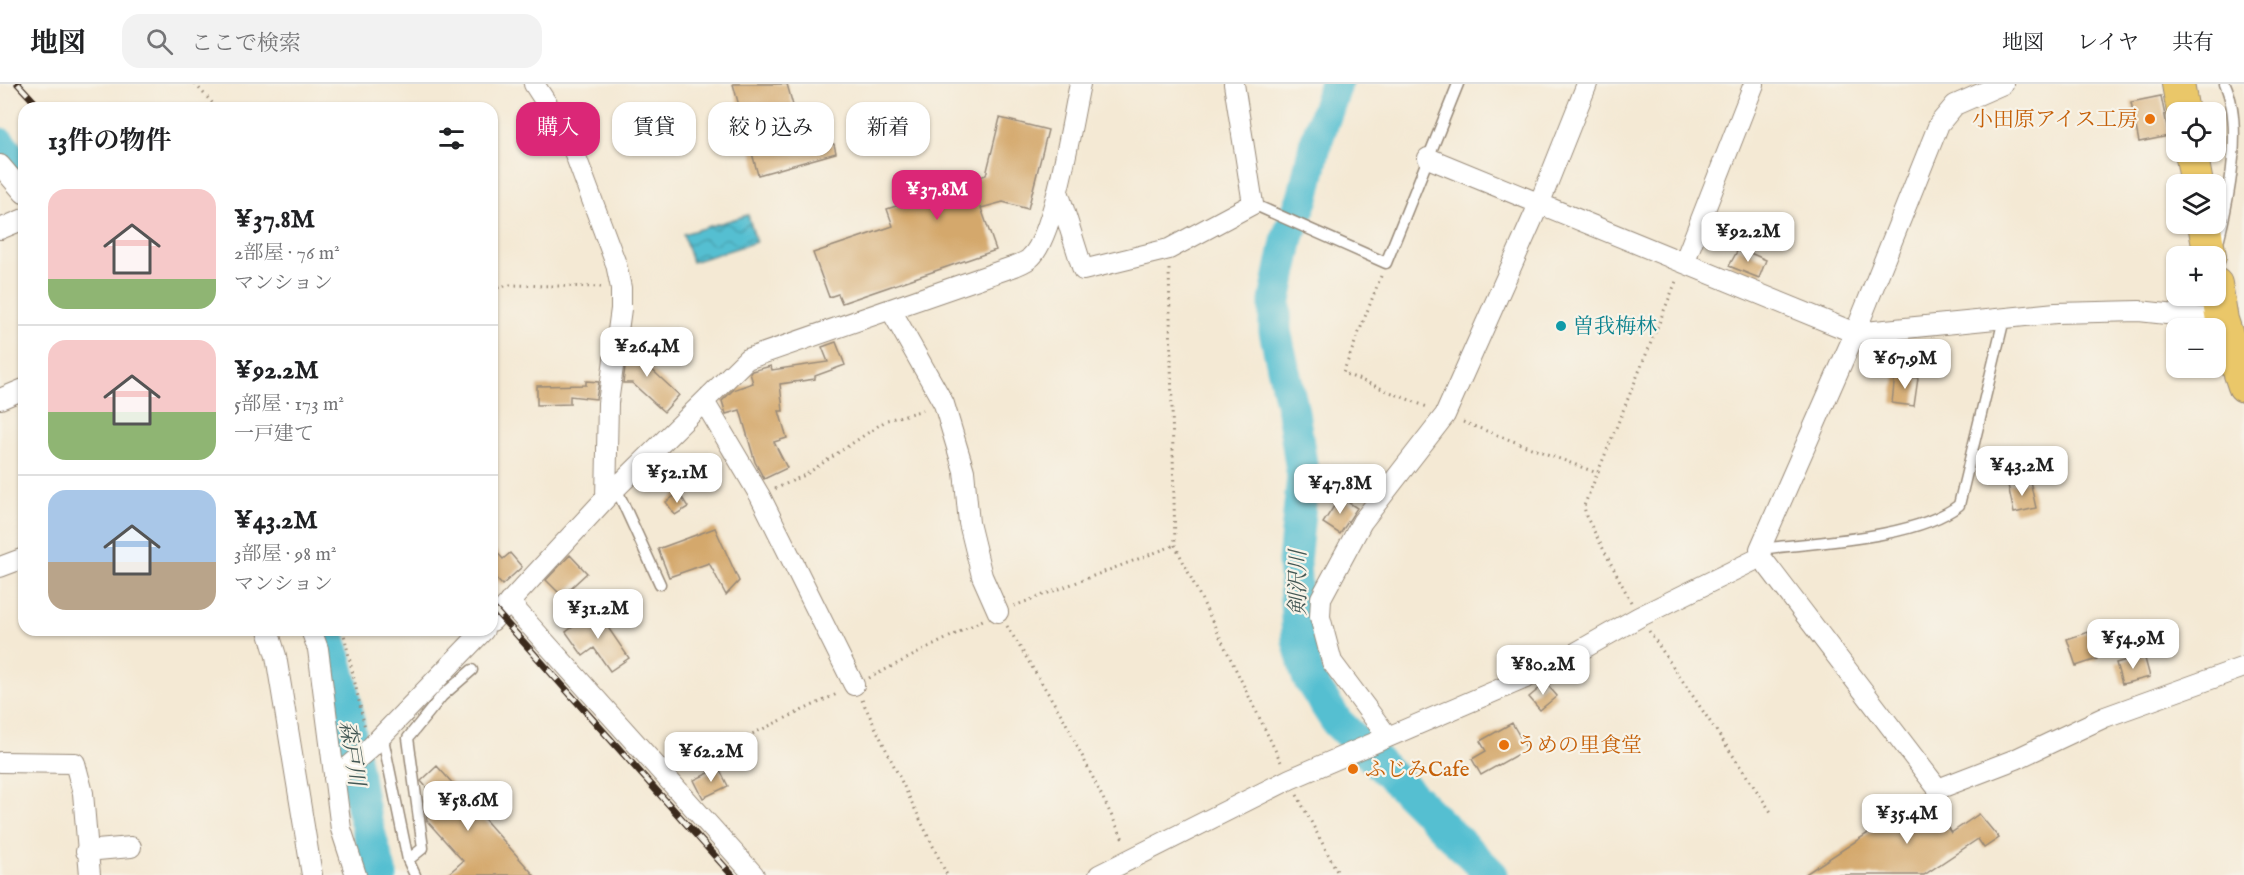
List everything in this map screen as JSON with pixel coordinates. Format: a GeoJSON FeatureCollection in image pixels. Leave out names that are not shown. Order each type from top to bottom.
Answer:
{"type":"FeatureCollection","features":[{"type":"Feature","properties":{"kind":"main road"},"geometry":{"type":"LineString","coordinates":[[2178,84],[2182,102]]}},
{"type":"Feature","properties":{"kind":"main road"},"geometry":{"type":"LineString","coordinates":[[2226,332],[2244,386]]}},
{"type":"Feature","properties":{"kind":"street"},"geometry":{"type":"LineString","coordinates":[[534,84],[569,138],[609,243],[621,288],[621,309],[608,403],[611,493]]}},
{"type":"Feature","properties":{"kind":"street"},"geometry":{"type":"LineString","coordinates":[[498,614],[611,493],[705,403],[747,359],[1015,266],[1031,258],[1040,244],[1058,191],[1080,84]]}},
{"type":"Feature","properties":{"kind":"street"},"geometry":{"type":"LineString","coordinates":[[1058,191],[1083,270],[1168,249],[1253,204],[1234,84]]}},
{"type":"Feature","properties":{"kind":"street"},"geometry":{"type":"LineString","coordinates":[[1383,738],[1332,662],[1320,607],[1324,591],[1356,532],[1445,415],[1540,202],[1587,84]]}},
{"type":"Feature","properties":{"kind":"street"},"geometry":{"type":"LineString","coordinates":[[1684,263],[1754,84]]}},
{"type":"Feature","properties":{"kind":"street"},"geometry":{"type":"LineString","coordinates":[[1098,875],[1290,780],[1549,668],[1639,617],[1761,553],[1945,114],[1954,105],[2003,84]]}},
{"type":"Feature","properties":{"kind":"street"},"geometry":{"type":"LineString","coordinates":[[1428,158],[1855,333],[2056,313],[2139,311],[2204,318]]}},
{"type":"Feature","properties":{"kind":"street"},"geometry":{"type":"LineString","coordinates":[[0,165],[18,186]]}},
{"type":"Feature","properties":{"kind":"street"},"geometry":{"type":"LineString","coordinates":[[0,229],[18,222]]}},
{"type":"Feature","properties":{"kind":"street"},"geometry":{"type":"LineString","coordinates":[[891,310],[944,404],[964,471],[969,523],[982,576],[998,612]]}},
{"type":"Feature","properties":{"kind":"street"},"geometry":{"type":"LineString","coordinates":[[0,399],[18,392]]}},
{"type":"Feature","properties":{"kind":"street"},"geometry":{"type":"LineString","coordinates":[[705,403],[760,496],[854,685]]}},
{"type":"Feature","properties":{"kind":"street"},"geometry":{"type":"LineString","coordinates":[[1761,553],[1938,789],[2016,759],[2105,717],[2244,667]]}},
{"type":"Feature","properties":{"kind":"street"},"geometry":{"type":"LineString","coordinates":[[0,567],[18,560]]}},
{"type":"Feature","properties":{"kind":"street"},"geometry":{"type":"LineString","coordinates":[[509,602],[666,774],[754,875]]}},
{"type":"Feature","properties":{"kind":"street"},"geometry":{"type":"LineString","coordinates":[[270,636],[276,656],[312,875]]}},
{"type":"Feature","properties":{"kind":"street"},"geometry":{"type":"LineString","coordinates":[[313,636],[318,649],[341,829],[356,875]]}},
{"type":"Feature","properties":{"kind":"street"},"geometry":{"type":"LineString","coordinates":[[334,779],[369,749],[477,636]]}},
{"type":"Feature","properties":{"kind":"street"},"geometry":{"type":"LineString","coordinates":[[0,762],[75,763],[83,794],[86,851],[90,875]]}},
{"type":"Feature","properties":{"kind":"street"},"geometry":{"type":"LineString","coordinates":[[86,851],[132,847]]}},
{"type":"Feature","properties":{"kind":"lane"},"geometry":{"type":"LineString","coordinates":[[1253,204],[1310,232],[1386,263],[1458,84]]}},
{"type":"Feature","properties":{"kind":"lane"},"geometry":{"type":"LineString","coordinates":[[2215,246],[2231,182],[2235,144],[2235,112],[2225,84]]}},
{"type":"Feature","properties":{"kind":"lane"},"geometry":{"type":"LineString","coordinates":[[1761,553],[1878,534],[1936,519],[1959,506],[2004,319]]}},
{"type":"Feature","properties":{"kind":"lane"},"geometry":{"type":"LineString","coordinates":[[611,493],[660,584]]}},
{"type":"Feature","properties":{"kind":"lane"},"geometry":{"type":"LineString","coordinates":[[408,860],[423,848],[408,738],[442,696],[472,670]]}},
{"type":"Feature","properties":{"kind":"lane"},"geometry":{"type":"LineString","coordinates":[[382,734],[408,860],[415,875]]}},
{"type":"Feature","properties":{"kind":"path"},"geometry":{"type":"LineString","coordinates":[[195,84],[212,102]]}},
{"type":"Feature","properties":{"kind":"path"},"geometry":{"type":"LineString","coordinates":[[1168,249],[1175,545],[1328,859],[1339,875]]}},
{"type":"Feature","properties":{"kind":"path"},"geometry":{"type":"LineString","coordinates":[[1386,263],[1343,373],[1445,415],[1598,473]]}},
{"type":"Feature","properties":{"kind":"path"},"geometry":{"type":"LineString","coordinates":[[1684,263],[1584,511],[1639,617],[1770,812]]}},
{"type":"Feature","properties":{"kind":"path"},"geometry":{"type":"LineString","coordinates":[[498,288],[510,285],[621,288]]}},
{"type":"Feature","properties":{"kind":"path"},"geometry":{"type":"LineString","coordinates":[[760,496],[806,475],[887,420],[944,404]]}},
{"type":"Feature","properties":{"kind":"path"},"geometry":{"type":"LineString","coordinates":[[666,774],[854,685],[998,612],[1175,545]]}},
{"type":"Feature","properties":{"kind":"path"},"geometry":{"type":"LineString","coordinates":[[998,612],[1065,721],[1133,858]]}},
{"type":"Feature","properties":{"kind":"path"},"geometry":{"type":"LineString","coordinates":[[345,636],[369,749]]}},
{"type":"Feature","properties":{"kind":"path"},"geometry":{"type":"LineString","coordinates":[[854,685],[947,875]]}},
{"type":"Feature","properties":{"kind":"water"},"geometry":{"type":"Polygon","coordinates":[[[748,215],[756,242],[692,262],[683,234],[748,215]]]}},
{"type":"Feature","properties":{"kind":"building"},"geometry":{"type":"Polygon","coordinates":[[[733,84],[787,84],[792,102],[738,102],[733,84]]]}},
{"type":"Feature","properties":{"kind":"building","name":"小田原アイス工房"},"geometry":{"type":"Polygon","coordinates":[[[2161,96],[2166,121],[2166,137],[2139,142],[2131,102],[2161,96]]]}},
{"type":"Feature","properties":{"kind":"building"},"geometry":{"type":"Polygon","coordinates":[[[1000,118],[1048,130],[1028,209],[1003,202],[981,208],[996,250],[842,303],[838,294],[829,297],[813,253],[893,226],[887,209],[912,201],[915,184],[924,177],[935,177],[949,187],[986,175],[1000,118]]]}},
{"type":"Feature","properties":{"kind":"building"},"geometry":{"type":"Polygon","coordinates":[[[753,156],[825,156],[758,175],[753,156]]]}},
{"type":"Feature","properties":{"kind":"building"},"geometry":{"type":"Polygon","coordinates":[[[1739,248],[1766,260],[1759,278],[1729,266],[1739,248]]]}},
{"type":"Feature","properties":{"kind":"building"},"geometry":{"type":"Polygon","coordinates":[[[836,342],[845,365],[815,376],[815,379],[780,384],[783,411],[779,411],[787,438],[774,442],[787,468],[764,479],[755,462],[740,410],[726,414],[722,401],[733,390],[753,383],[750,373],[752,371],[771,366],[772,370],[828,362],[822,347],[836,342]]]}},
{"type":"Feature","properties":{"kind":"building"},"geometry":{"type":"Polygon","coordinates":[[[628,344],[648,346],[647,365],[679,395],[664,412],[632,383],[623,383],[628,344]]]}},
{"type":"Feature","properties":{"kind":"building"},"geometry":{"type":"Polygon","coordinates":[[[1895,375],[1918,378],[1914,406],[1892,403],[1895,375]]]}},
{"type":"Feature","properties":{"kind":"building"},"geometry":{"type":"Polygon","coordinates":[[[586,381],[599,382],[596,399],[570,396],[570,404],[537,405],[537,386],[586,385],[586,381]]]}},
{"type":"Feature","properties":{"kind":"building"},"geometry":{"type":"Polygon","coordinates":[[[2030,481],[2036,508],[2014,513],[2008,485],[2030,481]]]}},
{"type":"Feature","properties":{"kind":"building"},"geometry":{"type":"Polygon","coordinates":[[[679,493],[688,507],[675,515],[666,502],[679,493]]]}},
{"type":"Feature","properties":{"kind":"building"},"geometry":{"type":"Polygon","coordinates":[[[1340,497],[1357,508],[1340,534],[1323,523],[1340,497]]]}},
{"type":"Feature","properties":{"kind":"building"},"geometry":{"type":"Polygon","coordinates":[[[715,528],[739,581],[726,595],[709,563],[669,577],[658,549],[715,528]]]}},
{"type":"Feature","properties":{"kind":"building"},"geometry":{"type":"Polygon","coordinates":[[[510,553],[522,567],[502,585],[498,581],[498,554],[503,559],[510,553]]]}},
{"type":"Feature","properties":{"kind":"building"},"geometry":{"type":"Polygon","coordinates":[[[570,555],[587,573],[562,596],[546,580],[570,555]]]}},
{"type":"Feature","properties":{"kind":"building"},"geometry":{"type":"Polygon","coordinates":[[[596,610],[629,658],[610,671],[594,648],[583,656],[566,632],[596,610]]]}},
{"type":"Feature","properties":{"kind":"building"},"geometry":{"type":"Polygon","coordinates":[[[2088,632],[2097,659],[2076,666],[2067,639],[2088,632]]]}},
{"type":"Feature","properties":{"kind":"building"},"geometry":{"type":"Polygon","coordinates":[[[2144,655],[2150,677],[2122,684],[2116,663],[2144,655]]]}},
{"type":"Feature","properties":{"kind":"building"},"geometry":{"type":"Polygon","coordinates":[[[1546,683],[1557,696],[1540,710],[1529,697],[1546,683]]]}},
{"type":"Feature","properties":{"kind":"building","name":"うめの里食堂"},"geometry":{"type":"Polygon","coordinates":[[[1512,723],[1527,749],[1481,775],[1472,759],[1486,751],[1480,741],[1512,723]]]}},
{"type":"Feature","properties":{"kind":"building"},"geometry":{"type":"Polygon","coordinates":[[[437,766],[534,875],[447,875],[463,861],[427,821],[426,811],[429,808],[424,801],[432,794],[421,781],[437,766]]]}},
{"type":"Feature","properties":{"kind":"building"},"geometry":{"type":"Polygon","coordinates":[[[719,768],[728,786],[703,798],[694,780],[719,768]]]}},
{"type":"Feature","properties":{"kind":"building"},"geometry":{"type":"Polygon","coordinates":[[[1926,795],[1951,833],[1979,814],[1999,838],[1984,848],[1978,839],[1924,875],[1804,875],[1926,795]]]}},
{"type":"Feature","properties":{"kind":"waterway","name":"剣沢川"},"geometry":{"type":"LineString","coordinates":[[1336,84],[1315,145],[1304,195],[1288,237],[1275,301],[1275,331],[1293,412],[1303,477],[1294,561],[1298,640],[1308,677],[1337,722],[1492,875]]}},
{"type":"Feature","properties":{"kind":"waterway","name":"森戸川"},"geometry":{"type":"LineString","coordinates":[[0,144],[18,166]]}},
{"type":"Feature","properties":{"kind":"waterway","name":"森戸川"},"geometry":{"type":"LineString","coordinates":[[330,636],[343,689],[362,807],[381,875]]}},
{"type":"Feature","properties":{"kind":"railway"},"geometry":{"type":"LineString","coordinates":[[18,84],[34,102]]}},
{"type":"Feature","properties":{"kind":"railway"},"geometry":{"type":"LineString","coordinates":[[498,614],[732,875]]}},
{"type":"Feature","properties":{"kind":"place","name":"小田原アイス工房"},"geometry":{"type":"Point","coordinates":[2150,119]}},
{"type":"Feature","properties":{"kind":"place","name":"曽我梅林"},"geometry":{"type":"Point","coordinates":[1561,326]}},
{"type":"Feature","properties":{"kind":"place","name":"うめの里食堂"},"geometry":{"type":"Point","coordinates":[1504,745]}},
{"type":"Feature","properties":{"kind":"place","name":"ふじみCafe"},"geometry":{"type":"Point","coordinates":[1353,769]}}]}
